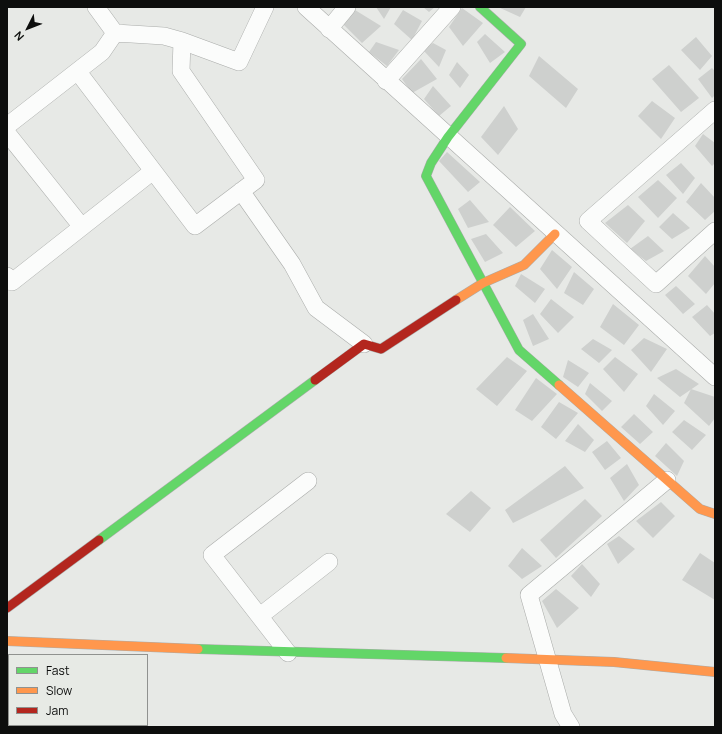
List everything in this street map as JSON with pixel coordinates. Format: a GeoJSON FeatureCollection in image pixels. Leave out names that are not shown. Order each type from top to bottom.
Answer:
{"type":"FeatureCollection","features":[{"type":"Feature","properties":{"kind":"street"},"geometry":{"type":"LineString","coordinates":[[96,7],[115,32],[164,36],[239,62],[265,7]]}},
{"type":"Feature","properties":{"kind":"street"},"geometry":{"type":"LineString","coordinates":[[306,7],[448,138],[715,377]]}},
{"type":"Feature","properties":{"kind":"street"},"geometry":{"type":"LineString","coordinates":[[329,29],[347,7]]}},
{"type":"Feature","properties":{"kind":"street"},"geometry":{"type":"LineString","coordinates":[[386,81],[452,7]]}},
{"type":"Feature","properties":{"kind":"street"},"geometry":{"type":"LineString","coordinates":[[480,7],[521,44],[448,138],[431,163],[426,176],[519,350],[700,508],[715,514]]}},
{"type":"Feature","properties":{"kind":"street"},"geometry":{"type":"LineString","coordinates":[[7,126],[102,52],[115,32]]}},
{"type":"Feature","properties":{"kind":"street"},"geometry":{"type":"LineString","coordinates":[[78,72],[195,226],[256,180],[181,72],[182,41]]}},
{"type":"Feature","properties":{"kind":"street"},"geometry":{"type":"LineString","coordinates":[[715,110],[588,221],[656,284],[715,231]]}},
{"type":"Feature","properties":{"kind":"street"},"geometry":{"type":"LineString","coordinates":[[7,133],[82,227]]}},
{"type":"Feature","properties":{"kind":"street"},"geometry":{"type":"LineString","coordinates":[[7,276],[12,282],[153,171]]}},
{"type":"Feature","properties":{"kind":"street"},"geometry":{"type":"LineString","coordinates":[[241,191],[292,264],[316,308],[364,344],[382,349],[483,283],[524,265],[556,234]]}},
{"type":"Feature","properties":{"kind":"street"},"geometry":{"type":"LineString","coordinates":[[7,608],[364,344]]}},
{"type":"Feature","properties":{"kind":"street"},"geometry":{"type":"LineString","coordinates":[[571,727],[563,714],[529,595],[667,480]]}},
{"type":"Feature","properties":{"kind":"street"},"geometry":{"type":"LineString","coordinates":[[288,653],[212,555],[308,481]]}},
{"type":"Feature","properties":{"kind":"street"},"geometry":{"type":"LineString","coordinates":[[260,616],[329,562]]}},
{"type":"Feature","properties":{"kind":"street"},"geometry":{"type":"LineString","coordinates":[[7,641],[24,648],[288,653],[614,662],[715,672]]}},
{"type":"Feature","properties":{"kind":"building"},"geometry":{"type":"Polygon","coordinates":[[[376,7],[391,7],[384,19],[376,7]]]}},
{"type":"Feature","properties":{"kind":"building"},"geometry":{"type":"Polygon","coordinates":[[[423,7],[435,7],[429,12],[423,7]]]}},
{"type":"Feature","properties":{"kind":"building"},"geometry":{"type":"Polygon","coordinates":[[[498,7],[526,7],[520,17],[498,7]]]}},
{"type":"Feature","properties":{"kind":"building"},"geometry":{"type":"Polygon","coordinates":[[[462,8],[483,23],[463,46],[449,27],[462,8]]]}},
{"type":"Feature","properties":{"kind":"building"},"geometry":{"type":"Polygon","coordinates":[[[355,10],[381,26],[362,43],[342,23],[355,10]]]}},
{"type":"Feature","properties":{"kind":"building"},"geometry":{"type":"Polygon","coordinates":[[[403,10],[422,21],[412,40],[394,24],[403,10]]]}},
{"type":"Feature","properties":{"kind":"building"},"geometry":{"type":"Polygon","coordinates":[[[485,34],[505,52],[490,63],[477,42],[485,34]]]}},
{"type":"Feature","properties":{"kind":"building"},"geometry":{"type":"Polygon","coordinates":[[[696,37],[712,56],[700,70],[681,50],[696,37]]]}},
{"type":"Feature","properties":{"kind":"building"},"geometry":{"type":"Polygon","coordinates":[[[376,42],[399,50],[387,66],[369,52],[376,42]]]}},
{"type":"Feature","properties":{"kind":"building"},"geometry":{"type":"Polygon","coordinates":[[[433,43],[446,50],[439,67],[423,50],[433,43]]]}},
{"type":"Feature","properties":{"kind":"building"},"geometry":{"type":"Polygon","coordinates":[[[539,56],[578,89],[566,108],[529,76],[539,56]]]}},
{"type":"Feature","properties":{"kind":"building"},"geometry":{"type":"Polygon","coordinates":[[[421,59],[437,79],[412,93],[402,79],[421,59]]]}},
{"type":"Feature","properties":{"kind":"building"},"geometry":{"type":"Polygon","coordinates":[[[457,62],[469,75],[460,88],[449,75],[457,62]]]}},
{"type":"Feature","properties":{"kind":"building"},"geometry":{"type":"Polygon","coordinates":[[[669,65],[699,98],[681,112],[652,79],[669,65]]]}},
{"type":"Feature","properties":{"kind":"building"},"geometry":{"type":"Polygon","coordinates":[[[712,68],[715,71],[715,95],[712,98],[698,79],[712,68]]]}},
{"type":"Feature","properties":{"kind":"building"},"geometry":{"type":"Polygon","coordinates":[[[433,86],[451,106],[439,116],[424,99],[433,86]]]}},
{"type":"Feature","properties":{"kind":"building"},"geometry":{"type":"Polygon","coordinates":[[[652,101],[675,118],[661,139],[638,116],[652,101]]]}},
{"type":"Feature","properties":{"kind":"building"},"geometry":{"type":"Polygon","coordinates":[[[504,106],[518,129],[498,155],[481,137],[504,106]]]}},
{"type":"Feature","properties":{"kind":"building"},"geometry":{"type":"Polygon","coordinates":[[[703,134],[715,143],[715,163],[712,166],[695,146],[703,134]]]}},
{"type":"Feature","properties":{"kind":"building"},"geometry":{"type":"Polygon","coordinates":[[[447,152],[480,182],[468,192],[439,161],[447,152]]]}},
{"type":"Feature","properties":{"kind":"building"},"geometry":{"type":"Polygon","coordinates":[[[681,163],[695,178],[683,194],[666,175],[681,163]]]}},
{"type":"Feature","properties":{"kind":"building"},"geometry":{"type":"Polygon","coordinates":[[[658,180],[677,198],[658,218],[638,197],[658,180]]]}},
{"type":"Feature","properties":{"kind":"building"},"geometry":{"type":"Polygon","coordinates":[[[701,183],[715,198],[715,211],[705,220],[686,202],[701,183]]]}},
{"type":"Feature","properties":{"kind":"building"},"geometry":{"type":"Polygon","coordinates":[[[470,200],[489,222],[468,228],[458,209],[470,200]]]}},
{"type":"Feature","properties":{"kind":"building"},"geometry":{"type":"Polygon","coordinates":[[[628,205],[645,221],[627,243],[605,223],[628,205]]]}},
{"type":"Feature","properties":{"kind":"building"},"geometry":{"type":"Polygon","coordinates":[[[510,207],[535,231],[516,247],[493,225],[510,207]]]}},
{"type":"Feature","properties":{"kind":"building"},"geometry":{"type":"Polygon","coordinates":[[[673,213],[690,228],[672,239],[659,227],[673,213]]]}},
{"type":"Feature","properties":{"kind":"building"},"geometry":{"type":"Polygon","coordinates":[[[486,234],[503,253],[485,262],[471,239],[486,234]]]}},
{"type":"Feature","properties":{"kind":"building"},"geometry":{"type":"Polygon","coordinates":[[[648,236],[664,251],[646,261],[630,249],[648,236]]]}},
{"type":"Feature","properties":{"kind":"building"},"geometry":{"type":"Polygon","coordinates":[[[552,250],[572,267],[557,289],[540,269],[552,250]]]}},
{"type":"Feature","properties":{"kind":"building"},"geometry":{"type":"Polygon","coordinates":[[[705,256],[715,267],[715,283],[706,294],[688,276],[705,256]]]}},
{"type":"Feature","properties":{"kind":"building"},"geometry":{"type":"Polygon","coordinates":[[[574,272],[594,289],[583,305],[564,293],[574,272]]]}},
{"type":"Feature","properties":{"kind":"building"},"geometry":{"type":"Polygon","coordinates":[[[521,274],[545,289],[535,303],[515,286],[521,274]]]}},
{"type":"Feature","properties":{"kind":"building"},"geometry":{"type":"Polygon","coordinates":[[[676,286],[695,304],[683,314],[665,295],[676,286]]]}},
{"type":"Feature","properties":{"kind":"building"},"geometry":{"type":"Polygon","coordinates":[[[551,299],[574,317],[558,333],[540,314],[551,299]]]}},
{"type":"Feature","properties":{"kind":"building"},"geometry":{"type":"Polygon","coordinates":[[[613,304],[639,325],[624,345],[600,327],[613,304]]]}},
{"type":"Feature","properties":{"kind":"building"},"geometry":{"type":"Polygon","coordinates":[[[707,305],[715,314],[715,333],[710,336],[692,317],[707,305]]]}},
{"type":"Feature","properties":{"kind":"building"},"geometry":{"type":"Polygon","coordinates":[[[533,314],[549,339],[533,346],[523,320],[533,314]]]}},
{"type":"Feature","properties":{"kind":"building"},"geometry":{"type":"Polygon","coordinates":[[[644,338],[667,349],[651,372],[631,350],[644,338]]]}},
{"type":"Feature","properties":{"kind":"building"},"geometry":{"type":"Polygon","coordinates":[[[593,339],[612,350],[599,363],[581,349],[593,339]]]}},
{"type":"Feature","properties":{"kind":"building"},"geometry":{"type":"Polygon","coordinates":[[[507,357],[527,371],[497,406],[476,389],[507,357]]]}},
{"type":"Feature","properties":{"kind":"building"},"geometry":{"type":"Polygon","coordinates":[[[615,357],[638,374],[624,392],[603,369],[615,357]]]}},
{"type":"Feature","properties":{"kind":"building"},"geometry":{"type":"Polygon","coordinates":[[[568,360],[589,373],[578,387],[563,377],[568,360]]]}},
{"type":"Feature","properties":{"kind":"building"},"geometry":{"type":"Polygon","coordinates":[[[676,369],[699,384],[680,397],[657,378],[676,369]]]}},
{"type":"Feature","properties":{"kind":"building"},"geometry":{"type":"Polygon","coordinates":[[[536,378],[557,394],[532,421],[515,410],[536,378]]]}},
{"type":"Feature","properties":{"kind":"building"},"geometry":{"type":"Polygon","coordinates":[[[590,383],[612,401],[602,411],[585,394],[590,383]]]}},
{"type":"Feature","properties":{"kind":"building"},"geometry":{"type":"Polygon","coordinates":[[[691,389],[715,397],[715,418],[709,426],[684,403],[691,389]]]}},
{"type":"Feature","properties":{"kind":"building"},"geometry":{"type":"Polygon","coordinates":[[[654,394],[675,411],[663,425],[646,406],[654,394]]]}},
{"type":"Feature","properties":{"kind":"building"},"geometry":{"type":"Polygon","coordinates":[[[559,402],[578,413],[556,439],[541,427],[559,402]]]}},
{"type":"Feature","properties":{"kind":"building"},"geometry":{"type":"Polygon","coordinates":[[[634,414],[653,432],[640,444],[621,427],[634,414]]]}},
{"type":"Feature","properties":{"kind":"building"},"geometry":{"type":"Polygon","coordinates":[[[684,420],[706,435],[692,450],[672,432],[684,420]]]}},
{"type":"Feature","properties":{"kind":"building"},"geometry":{"type":"Polygon","coordinates":[[[578,424],[594,440],[585,452],[565,441],[578,424]]]}},
{"type":"Feature","properties":{"kind":"building"},"geometry":{"type":"Polygon","coordinates":[[[607,441],[621,458],[605,470],[592,452],[607,441]]]}},
{"type":"Feature","properties":{"kind":"building"},"geometry":{"type":"Polygon","coordinates":[[[666,443],[684,461],[677,476],[655,456],[666,443]]]}},
{"type":"Feature","properties":{"kind":"building"},"geometry":{"type":"Polygon","coordinates":[[[627,464],[639,485],[624,501],[610,478],[627,464]]]}},
{"type":"Feature","properties":{"kind":"building"},"geometry":{"type":"Polygon","coordinates":[[[565,466],[584,488],[513,523],[505,510],[565,466]]]}},
{"type":"Feature","properties":{"kind":"building"},"geometry":{"type":"Polygon","coordinates":[[[471,491],[491,508],[470,532],[446,514],[471,491]]]}},
{"type":"Feature","properties":{"kind":"building"},"geometry":{"type":"Polygon","coordinates":[[[585,499],[602,516],[556,558],[540,540],[585,499]]]}},
{"type":"Feature","properties":{"kind":"building"},"geometry":{"type":"Polygon","coordinates":[[[661,502],[675,516],[653,538],[636,521],[661,502]]]}},
{"type":"Feature","properties":{"kind":"building"},"geometry":{"type":"Polygon","coordinates":[[[619,536],[635,549],[618,564],[607,544],[619,536]]]}},
{"type":"Feature","properties":{"kind":"building"},"geometry":{"type":"Polygon","coordinates":[[[522,548],[542,566],[522,579],[508,566],[522,548]]]}},
{"type":"Feature","properties":{"kind":"building"},"geometry":{"type":"Polygon","coordinates":[[[700,553],[715,563],[715,600],[682,580],[700,553]]]}},
{"type":"Feature","properties":{"kind":"building"},"geometry":{"type":"Polygon","coordinates":[[[582,564],[600,584],[591,597],[571,576],[582,564]]]}},
{"type":"Feature","properties":{"kind":"building"},"geometry":{"type":"Polygon","coordinates":[[[556,589],[579,608],[557,628],[542,601],[556,589]]]}},
{"type":"Feature","properties":{"kind":"traffic: fast"},"geometry":{"type":"LineString","coordinates":[[480,7],[521,44],[448,137],[431,163],[426,176],[519,350],[559,385]]}},
{"type":"Feature","properties":{"kind":"traffic: fast"},"geometry":{"type":"LineString","coordinates":[[99,540],[315,380]]}},
{"type":"Feature","properties":{"kind":"traffic: fast"},"geometry":{"type":"LineString","coordinates":[[198,649],[506,658]]}},
{"type":"Feature","properties":{"kind":"traffic: slow"},"geometry":{"type":"LineString","coordinates":[[456,300],[483,283],[524,265],[555,234]]}},
{"type":"Feature","properties":{"kind":"traffic: slow"},"geometry":{"type":"LineString","coordinates":[[559,385],[700,509],[715,514]]}},
{"type":"Feature","properties":{"kind":"traffic: slow"},"geometry":{"type":"LineString","coordinates":[[7,641],[198,649]]}},
{"type":"Feature","properties":{"kind":"traffic: slow"},"geometry":{"type":"LineString","coordinates":[[506,658],[614,662],[715,672]]}},
{"type":"Feature","properties":{"kind":"traffic: jam"},"geometry":{"type":"LineString","coordinates":[[315,380],[364,344],[381,349],[456,300]]}},
{"type":"Feature","properties":{"kind":"traffic: jam"},"geometry":{"type":"LineString","coordinates":[[7,608],[99,540]]}}]}
